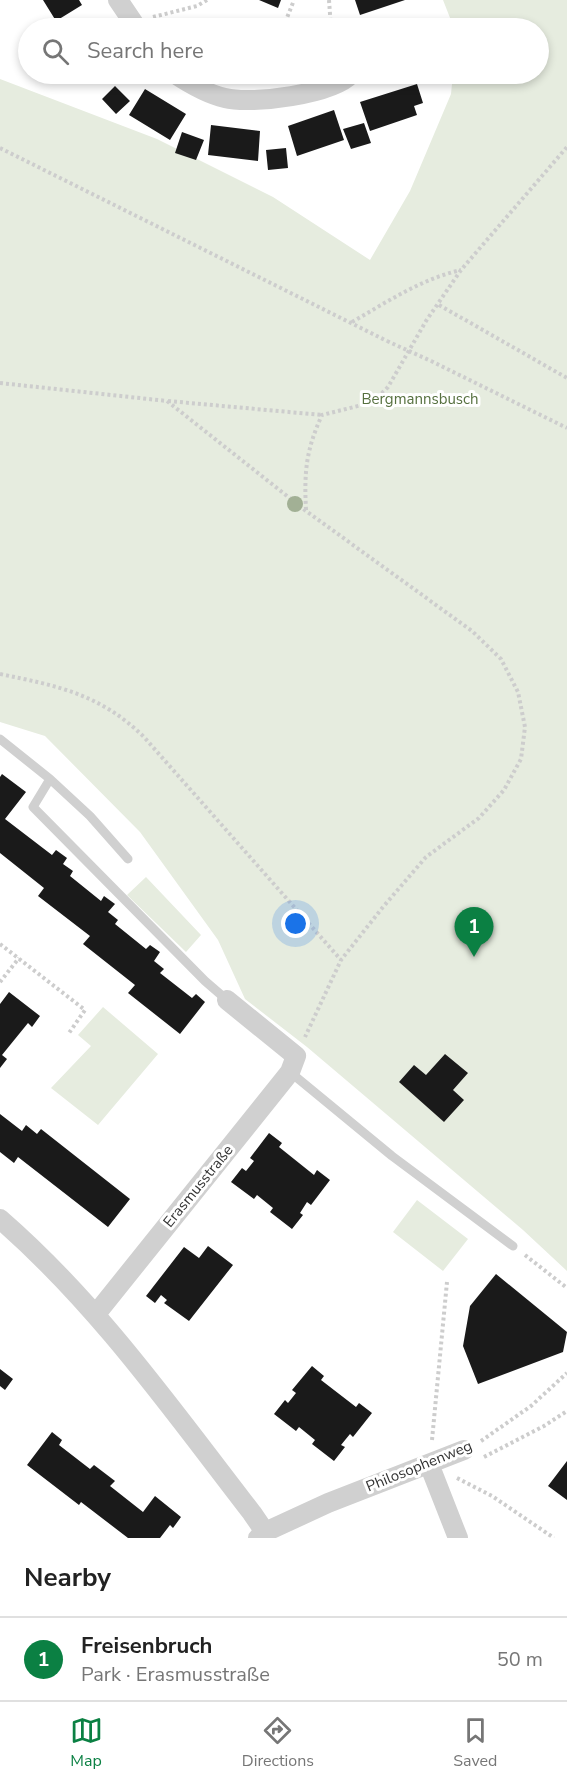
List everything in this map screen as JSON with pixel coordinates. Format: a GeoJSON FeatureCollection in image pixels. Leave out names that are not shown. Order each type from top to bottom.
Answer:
{"type":"FeatureCollection","features":[{"type":"Feature","properties":{"kind":"street"},"geometry":{"type":"LineString","coordinates":[[118,0],[130,18]]}},
{"type":"Feature","properties":{"kind":"street"},"geometry":{"type":"LineString","coordinates":[[189,84],[226,99],[271,100],[332,84]]}},
{"type":"Feature","properties":{"kind":"street"},"geometry":{"type":"LineString","coordinates":[[227,1000],[293,1064]]}},
{"type":"Feature","properties":{"kind":"street","name":"Erasmusstraße"},"geometry":{"type":"LineString","coordinates":[[96,1314],[293,1064]]}},
{"type":"Feature","properties":{"kind":"street"},"geometry":{"type":"LineString","coordinates":[[3,1230],[54,1269],[96,1314],[246,1504],[262,1535]]}},
{"type":"Feature","properties":{"kind":"street","name":"Philosophenweg"},"geometry":{"type":"LineString","coordinates":[[262,1535],[328,1503],[429,1464],[473,1454]]}},
{"type":"Feature","properties":{"kind":"street"},"geometry":{"type":"LineString","coordinates":[[429,1464],[458,1538]]}},
{"type":"Feature","properties":{"kind":"lane"},"geometry":{"type":"LineString","coordinates":[[0,739],[50,779],[90,816],[128,859]]}},
{"type":"Feature","properties":{"kind":"lane"},"geometry":{"type":"LineString","coordinates":[[50,779],[33,807],[227,1000]]}},
{"type":"Feature","properties":{"kind":"lane"},"geometry":{"type":"LineString","coordinates":[[293,1064],[392,1156],[513,1246]]}},
{"type":"Feature","properties":{"kind":"path"},"geometry":{"type":"LineString","coordinates":[[160,18],[197,6],[207,0]]}},
{"type":"Feature","properties":{"kind":"path"},"geometry":{"type":"LineString","coordinates":[[287,18],[294,0]]}},
{"type":"Feature","properties":{"kind":"path"},"geometry":{"type":"LineString","coordinates":[[329,0],[331,18]]}},
{"type":"Feature","properties":{"kind":"path"},"geometry":{"type":"LineString","coordinates":[[0,383],[322,415],[366,404],[388,387],[426,321],[461,270],[567,147]]}},
{"type":"Feature","properties":{"kind":"path"},"geometry":{"type":"LineString","coordinates":[[0,148],[567,428]]}},
{"type":"Feature","properties":{"kind":"path"},"geometry":{"type":"LineString","coordinates":[[351,322],[418,284],[461,270]]}},
{"type":"Feature","properties":{"kind":"path"},"geometry":{"type":"LineString","coordinates":[[439,305],[567,378]]}},
{"type":"Feature","properties":{"kind":"path"},"geometry":{"type":"LineString","coordinates":[[167,400],[306,511],[472,631],[501,659],[518,692],[525,728],[520,759],[504,790],[479,818],[426,857],[341,960],[293,1064]]}},
{"type":"Feature","properties":{"kind":"path"},"geometry":{"type":"LineString","coordinates":[[306,511],[306,459],[313,434],[322,415]]}},
{"type":"Feature","properties":{"kind":"path"},"geometry":{"type":"LineString","coordinates":[[0,674],[47,684],[82,696],[102,704],[125,718],[341,960]]}},
{"type":"Feature","properties":{"kind":"path"},"geometry":{"type":"LineString","coordinates":[[0,944],[85,1010],[69,1033]]}},
{"type":"Feature","properties":{"kind":"path"},"geometry":{"type":"LineString","coordinates":[[0,982],[19,958]]}},
{"type":"Feature","properties":{"kind":"path"},"geometry":{"type":"LineString","coordinates":[[513,1246],[567,1288]]}},
{"type":"Feature","properties":{"kind":"path"},"geometry":{"type":"LineString","coordinates":[[447,1281],[429,1464],[492,1496],[554,1538]]}},
{"type":"Feature","properties":{"kind":"path","name":"Philosophenweg"},"geometry":{"type":"LineString","coordinates":[[473,1454],[486,1439],[522,1413],[567,1373]]}},
{"type":"Feature","properties":{"kind":"path"},"geometry":{"type":"LineString","coordinates":[[473,1454],[544,1426],[567,1411]]}},
{"type":"Feature","properties":{"kind":"green space","name":"Bergmannsbusch"},"geometry":{"type":"Polygon","coordinates":[[[443,0],[567,0],[567,1271],[523,1230],[307,1047],[245,999],[218,940],[140,832],[45,736],[0,722],[0,79],[157,139],[273,197],[370,260],[410,191],[451,94],[452,84],[549,84],[549,18],[450,18],[443,0]]]}},
{"type":"Feature","properties":{"kind":"green space"},"geometry":{"type":"Polygon","coordinates":[[[146,877],[201,935],[186,952],[127,895],[146,877]]]}},
{"type":"Feature","properties":{"kind":"green space"},"geometry":{"type":"Polygon","coordinates":[[[103,1007],[158,1054],[98,1125],[51,1088],[91,1046],[78,1035],[103,1007]]]}},
{"type":"Feature","properties":{"kind":"green space"},"geometry":{"type":"Polygon","coordinates":[[[417,1200],[468,1239],[443,1271],[393,1232],[417,1200]]]}},
{"type":"Feature","properties":{"kind":"building"},"geometry":{"type":"Polygon","coordinates":[[[43,0],[79,0],[82,5],[61,18],[54,18],[43,0]]]}},
{"type":"Feature","properties":{"kind":"building"},"geometry":{"type":"Polygon","coordinates":[[[259,0],[281,0],[278,8],[259,0]]]}},
{"type":"Feature","properties":{"kind":"building"},"geometry":{"type":"Polygon","coordinates":[[[355,0],[405,0],[360,15],[355,0]]]}},
{"type":"Feature","properties":{"kind":"building"},"geometry":{"type":"Polygon","coordinates":[[[417,84],[423,103],[414,106],[417,115],[370,131],[360,102],[417,84]]]}},
{"type":"Feature","properties":{"kind":"building"},"geometry":{"type":"Polygon","coordinates":[[[115,86],[130,101],[116,114],[102,99],[115,86]]]}},
{"type":"Feature","properties":{"kind":"building"},"geometry":{"type":"Polygon","coordinates":[[[145,89],[186,114],[170,140],[129,115],[145,89]]]}},
{"type":"Feature","properties":{"kind":"building"},"geometry":{"type":"Polygon","coordinates":[[[334,110],[344,140],[297,156],[288,126],[334,110]]]}},
{"type":"Feature","properties":{"kind":"building"},"geometry":{"type":"Polygon","coordinates":[[[364,123],[371,143],[351,149],[343,129],[364,123]]]}},
{"type":"Feature","properties":{"kind":"building"},"geometry":{"type":"Polygon","coordinates":[[[211,125],[260,131],[258,161],[208,155],[211,125]]]}},
{"type":"Feature","properties":{"kind":"building"},"geometry":{"type":"Polygon","coordinates":[[[182,132],[204,140],[196,160],[175,153],[182,132]]]}},
{"type":"Feature","properties":{"kind":"building"},"geometry":{"type":"Polygon","coordinates":[[[286,148],[288,168],[268,170],[266,150],[286,148]]]}},
{"type":"Feature","properties":{"kind":"building"},"geometry":{"type":"Polygon","coordinates":[[[2,774],[26,792],[5,819],[52,855],[56,850],[67,858],[63,864],[73,871],[70,876],[101,901],[104,896],[115,904],[108,912],[118,920],[115,924],[146,949],[150,945],[160,952],[154,961],[164,969],[160,973],[192,998],[196,994],[205,1002],[180,1034],[128,993],[135,985],[83,944],[90,936],[38,896],[44,888],[0,853],[0,777],[2,774]]]}},
{"type":"Feature","properties":{"kind":"building"},"geometry":{"type":"Polygon","coordinates":[[[9,992],[40,1016],[32,1027],[28,1023],[2,1055],[7,1059],[0,1068],[0,1004],[9,992]]]}},
{"type":"Feature","properties":{"kind":"building"},"geometry":{"type":"Polygon","coordinates":[[[445,1054],[468,1073],[453,1090],[464,1100],[444,1122],[399,1082],[414,1065],[426,1075],[445,1054]]]}},
{"type":"Feature","properties":{"kind":"building"},"geometry":{"type":"Polygon","coordinates":[[[0,1114],[22,1131],[26,1125],[37,1134],[41,1129],[130,1199],[108,1227],[18,1157],[14,1163],[0,1152],[0,1114]]]}},
{"type":"Feature","properties":{"kind":"building"},"geometry":{"type":"Polygon","coordinates":[[[269,1133],[282,1143],[279,1147],[314,1175],[317,1170],[330,1180],[311,1205],[307,1202],[300,1213],[303,1215],[292,1229],[270,1212],[273,1208],[257,1195],[254,1199],[231,1182],[242,1168],[246,1171],[254,1161],[250,1158],[269,1133]]]}},
{"type":"Feature","properties":{"kind":"building"},"geometry":{"type":"Polygon","coordinates":[[[208,1246],[233,1265],[189,1321],[164,1303],[167,1300],[161,1295],[155,1303],[146,1296],[184,1247],[199,1258],[208,1246]]]}},
{"type":"Feature","properties":{"kind":"building"},"geometry":{"type":"Polygon","coordinates":[[[496,1274],[567,1332],[563,1352],[478,1384],[463,1346],[470,1306],[496,1274]]]}},
{"type":"Feature","properties":{"kind":"building"},"geometry":{"type":"Polygon","coordinates":[[[312,1366],[324,1376],[321,1380],[356,1407],[359,1403],[372,1413],[353,1437],[350,1434],[341,1445],[345,1447],[334,1461],[312,1444],[315,1440],[299,1427],[296,1431],[274,1414],[285,1400],[288,1403],[296,1393],[292,1390],[312,1366]]]}},
{"type":"Feature","properties":{"kind":"building"},"geometry":{"type":"Polygon","coordinates":[[[0,1369],[13,1379],[5,1390],[0,1386],[0,1369]]]}},
{"type":"Feature","properties":{"kind":"building"},"geometry":{"type":"Polygon","coordinates":[[[52,1432],[62,1440],[59,1445],[90,1469],[94,1465],[115,1481],[110,1486],[143,1512],[155,1496],[181,1517],[173,1528],[170,1525],[160,1538],[128,1538],[81,1502],[79,1505],[27,1465],[52,1432]]]}},
{"type":"Feature","properties":{"kind":"building"},"geometry":{"type":"Polygon","coordinates":[[[567,1461],[567,1500],[548,1486],[567,1461]]]}},
{"type":"Feature","properties":{"kind":"place","name":"Freisenbruch"},"geometry":{"type":"Point","coordinates":[474,957]}}]}
